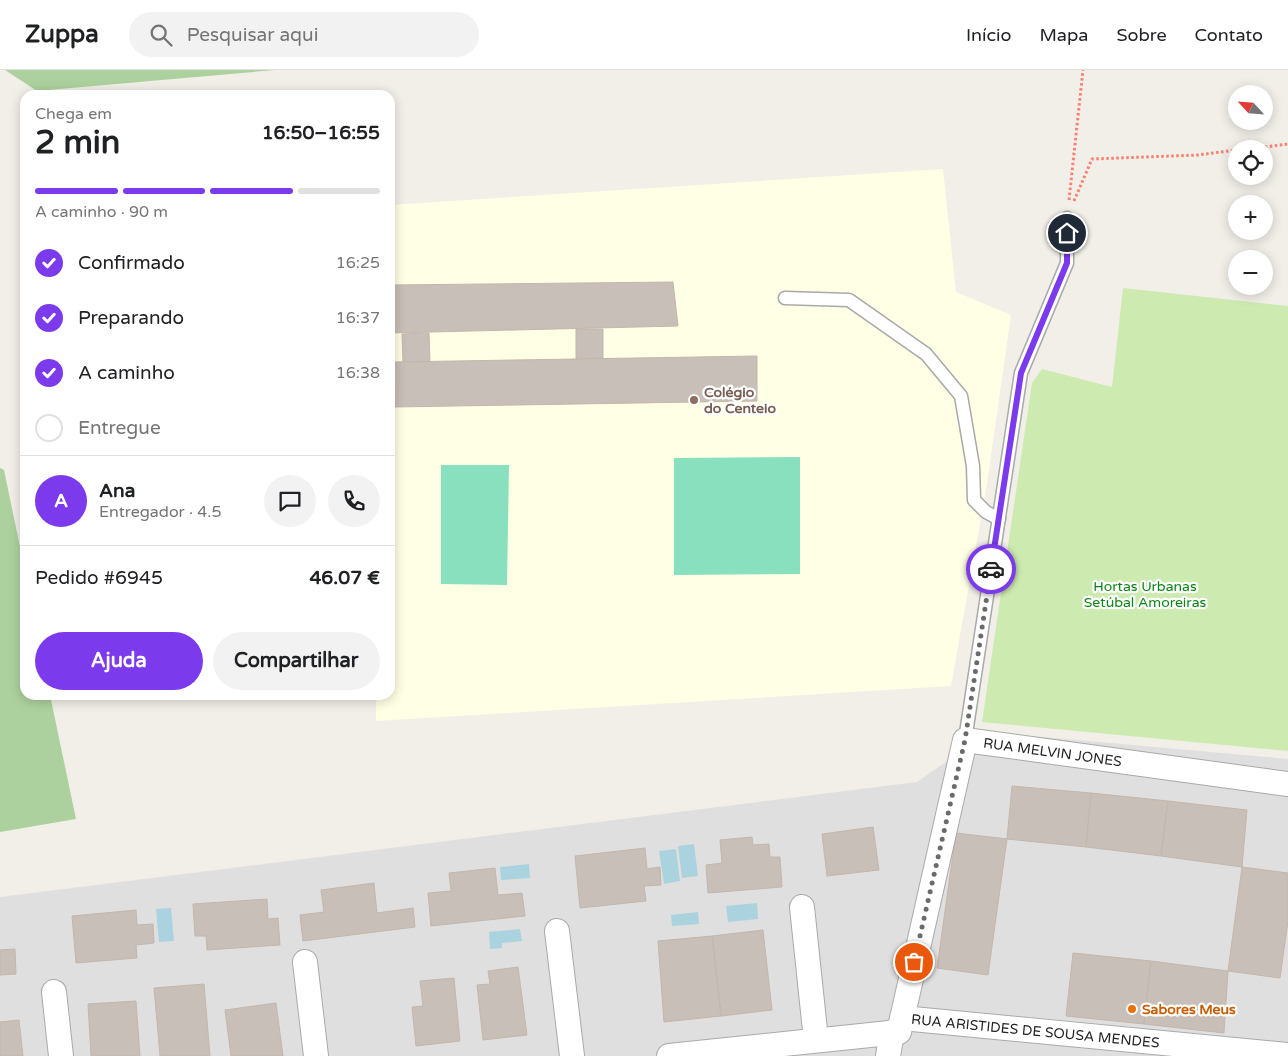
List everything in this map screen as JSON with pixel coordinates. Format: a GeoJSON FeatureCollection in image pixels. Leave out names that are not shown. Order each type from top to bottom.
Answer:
{"type":"FeatureCollection","features":[{"type":"Feature","properties":{"kind":"street","name":"RUA MELVIN JONES"},"geometry":{"type":"LineString","coordinates":[[888,1056],[898,1027],[965,740],[1288,784]]}},
{"type":"Feature","properties":{"kind":"street"},"geometry":{"type":"LineString","coordinates":[[802,907],[816,1040]]}},
{"type":"Feature","properties":{"kind":"street"},"geometry":{"type":"LineString","coordinates":[[557,931],[572,1056]]}},
{"type":"Feature","properties":{"kind":"street"},"geometry":{"type":"LineString","coordinates":[[305,962],[316,1056]]}},
{"type":"Feature","properties":{"kind":"street"},"geometry":{"type":"LineString","coordinates":[[54,992],[61,1056]]}},
{"type":"Feature","properties":{"kind":"street","name":"RUA ARISTIDES DE SOUSA MENDES"},"geometry":{"type":"LineString","coordinates":[[669,1056],[816,1040],[898,1027],[1288,1055]]}},
{"type":"Feature","properties":{"kind":"lane"},"geometry":{"type":"LineString","coordinates":[[965,740],[1021,373],[1067,263],[1067,218]]}},
{"type":"Feature","properties":{"kind":"lane"},"geometry":{"type":"LineString","coordinates":[[785,298],[848,300],[926,354],[961,396],[973,466],[974,500],[986,512],[998,519]]}},
{"type":"Feature","properties":{"kind":"path"},"geometry":{"type":"LineString","coordinates":[[1067,218],[1083,70]]}},
{"type":"Feature","properties":{"kind":"path"},"geometry":{"type":"LineString","coordinates":[[1273,146],[1288,144]]}},
{"type":"Feature","properties":{"kind":"path"},"geometry":{"type":"LineString","coordinates":[[1067,218],[1092,159],[1198,155],[1228,151]]}},
{"type":"Feature","properties":{"kind":"shaded area","name":"Colégio do Centeio"},"geometry":{"type":"Polygon","coordinates":[[[943,169],[956,292],[1011,315],[987,484],[951,686],[376,721],[376,700],[395,700],[395,205],[943,169]]]}},
{"type":"Feature","properties":{"kind":"shaded area"},"geometry":{"type":"Polygon","coordinates":[[[989,732],[1288,759],[1288,1056],[0,1056],[0,897],[917,782],[989,732]]]}},
{"type":"Feature","properties":{"kind":"green space"},"geometry":{"type":"Polygon","coordinates":[[[5,70],[275,70],[48,90],[35,90],[5,70]]]}},
{"type":"Feature","properties":{"kind":"green space","name":"Hortas Urbanas Setúbal Amoreiras"},"geometry":{"type":"Polygon","coordinates":[[[1123,288],[1288,306],[1288,751],[982,722],[1032,383],[1042,369],[1112,387],[1123,288]]]}},
{"type":"Feature","properties":{"kind":"green space"},"geometry":{"type":"Polygon","coordinates":[[[800,457],[800,574],[674,575],[674,458],[800,457]]]}},
{"type":"Feature","properties":{"kind":"green space"},"geometry":{"type":"Polygon","coordinates":[[[441,465],[509,465],[507,585],[441,584],[441,465]]]}},
{"type":"Feature","properties":{"kind":"green space"},"geometry":{"type":"Polygon","coordinates":[[[0,468],[4,470],[20,547],[20,700],[51,700],[76,819],[0,832],[0,468]]]}},
{"type":"Feature","properties":{"kind":"water"},"geometry":{"type":"Polygon","coordinates":[[[694,844],[698,876],[682,878],[678,846],[694,844]]]}},
{"type":"Feature","properties":{"kind":"water"},"geometry":{"type":"Polygon","coordinates":[[[676,849],[680,881],[664,884],[659,851],[676,849]]]}},
{"type":"Feature","properties":{"kind":"water"},"geometry":{"type":"Polygon","coordinates":[[[529,864],[530,878],[501,880],[500,867],[529,864]]]}},
{"type":"Feature","properties":{"kind":"water"},"geometry":{"type":"Polygon","coordinates":[[[757,903],[758,919],[728,922],[726,906],[757,903]]]}},
{"type":"Feature","properties":{"kind":"water"},"geometry":{"type":"Polygon","coordinates":[[[171,908],[174,941],[159,942],[156,909],[171,908]]]}},
{"type":"Feature","properties":{"kind":"water"},"geometry":{"type":"Polygon","coordinates":[[[698,912],[699,924],[672,926],[671,915],[698,912]]]}},
{"type":"Feature","properties":{"kind":"water"},"geometry":{"type":"Polygon","coordinates":[[[520,929],[522,941],[502,943],[502,948],[490,949],[489,932],[520,929]]]}},
{"type":"Feature","properties":{"kind":"building"},"geometry":{"type":"Polygon","coordinates":[[[673,282],[678,326],[395,333],[395,285],[673,282]]]}},
{"type":"Feature","properties":{"kind":"building"},"geometry":{"type":"Polygon","coordinates":[[[576,329],[603,329],[603,358],[576,359],[576,329]]]}},
{"type":"Feature","properties":{"kind":"building"},"geometry":{"type":"Polygon","coordinates":[[[429,333],[430,362],[403,363],[402,334],[429,333]]]}},
{"type":"Feature","properties":{"kind":"building"},"geometry":{"type":"Polygon","coordinates":[[[757,356],[757,401],[395,407],[395,362],[757,356]]]}},
{"type":"Feature","properties":{"kind":"building"},"geometry":{"type":"Polygon","coordinates":[[[1012,786],[1091,793],[1086,847],[1007,839],[1012,786]]]}},
{"type":"Feature","properties":{"kind":"building"},"geometry":{"type":"Polygon","coordinates":[[[1091,793],[1168,801],[1161,856],[1086,847],[1091,793]]]}},
{"type":"Feature","properties":{"kind":"building"},"geometry":{"type":"Polygon","coordinates":[[[1168,801],[1247,810],[1242,867],[1161,856],[1168,801]]]}},
{"type":"Feature","properties":{"kind":"building"},"geometry":{"type":"Polygon","coordinates":[[[873,827],[879,870],[827,876],[822,834],[873,827]]]}},
{"type":"Feature","properties":{"kind":"building"},"geometry":{"type":"Polygon","coordinates":[[[956,833],[1007,839],[988,975],[937,968],[956,833]]]}},
{"type":"Feature","properties":{"kind":"building"},"geometry":{"type":"Polygon","coordinates":[[[752,837],[753,845],[769,844],[770,857],[780,857],[782,887],[708,893],[706,865],[722,863],[720,840],[752,837]]]}},
{"type":"Feature","properties":{"kind":"building"},"geometry":{"type":"Polygon","coordinates":[[[645,848],[647,869],[660,867],[661,885],[644,886],[646,901],[580,908],[575,856],[645,848]]]}},
{"type":"Feature","properties":{"kind":"building"},"geometry":{"type":"Polygon","coordinates":[[[1242,867],[1288,873],[1288,921],[1280,978],[1228,971],[1242,867]]]}},
{"type":"Feature","properties":{"kind":"building"},"geometry":{"type":"Polygon","coordinates":[[[495,868],[498,895],[522,893],[525,916],[431,926],[428,893],[451,891],[449,873],[495,868]]]}},
{"type":"Feature","properties":{"kind":"building"},"geometry":{"type":"Polygon","coordinates":[[[374,883],[377,913],[413,908],[415,927],[303,941],[300,915],[324,912],[321,890],[374,883]]]}},
{"type":"Feature","properties":{"kind":"building"},"geometry":{"type":"Polygon","coordinates":[[[267,899],[268,919],[278,918],[280,945],[207,950],[206,936],[195,936],[193,904],[267,899]]]}},
{"type":"Feature","properties":{"kind":"building"},"geometry":{"type":"Polygon","coordinates":[[[136,910],[137,925],[153,924],[154,943],[136,945],[137,958],[76,963],[72,916],[136,910]]]}},
{"type":"Feature","properties":{"kind":"building"},"geometry":{"type":"Polygon","coordinates":[[[763,930],[772,1010],[721,1016],[712,936],[763,930]]]}},
{"type":"Feature","properties":{"kind":"building"},"geometry":{"type":"Polygon","coordinates":[[[712,936],[721,1016],[664,1022],[658,941],[712,936]]]}},
{"type":"Feature","properties":{"kind":"building"},"geometry":{"type":"Polygon","coordinates":[[[15,949],[16,974],[0,975],[0,950],[15,949]]]}},
{"type":"Feature","properties":{"kind":"building"},"geometry":{"type":"Polygon","coordinates":[[[1073,953],[1151,961],[1144,1024],[1066,1016],[1073,953]]]}},
{"type":"Feature","properties":{"kind":"building"},"geometry":{"type":"Polygon","coordinates":[[[1151,961],[1228,971],[1224,1033],[1144,1024],[1151,961]]]}},
{"type":"Feature","properties":{"kind":"building"},"geometry":{"type":"Polygon","coordinates":[[[518,967],[527,1035],[483,1040],[477,985],[490,984],[488,971],[518,967]]]}},
{"type":"Feature","properties":{"kind":"building"},"geometry":{"type":"Polygon","coordinates":[[[454,978],[460,1041],[416,1046],[412,1007],[423,1006],[420,981],[454,978]]]}},
{"type":"Feature","properties":{"kind":"building"},"geometry":{"type":"Polygon","coordinates":[[[204,984],[210,1056],[160,1056],[154,988],[204,984]]]}},
{"type":"Feature","properties":{"kind":"building"},"geometry":{"type":"Polygon","coordinates":[[[136,1001],[140,1056],[91,1056],[88,1004],[136,1001]]]}},
{"type":"Feature","properties":{"kind":"building"},"geometry":{"type":"Polygon","coordinates":[[[276,1003],[283,1056],[231,1056],[225,1010],[276,1003]]]}},
{"type":"Feature","properties":{"kind":"building"},"geometry":{"type":"Polygon","coordinates":[[[19,1020],[23,1056],[0,1056],[0,1022],[19,1020]]]}},
{"type":"Feature","properties":{"kind":"way so far"},"geometry":{"type":"LineString","coordinates":[[914,962],[965,740],[991,569]]}},
{"type":"Feature","properties":{"kind":"place","name":"Colégio do Centeio"},"geometry":{"type":"Point","coordinates":[694,400]}},
{"type":"Feature","properties":{"kind":"place","name":"Sabores Meus"},"geometry":{"type":"Point","coordinates":[1132,1009]}},
{"type":"Feature","properties":{"kind":"route"},"geometry":{"type":"LineString","coordinates":[[991,569],[1021,373],[1067,263],[1067,233]]}}]}
